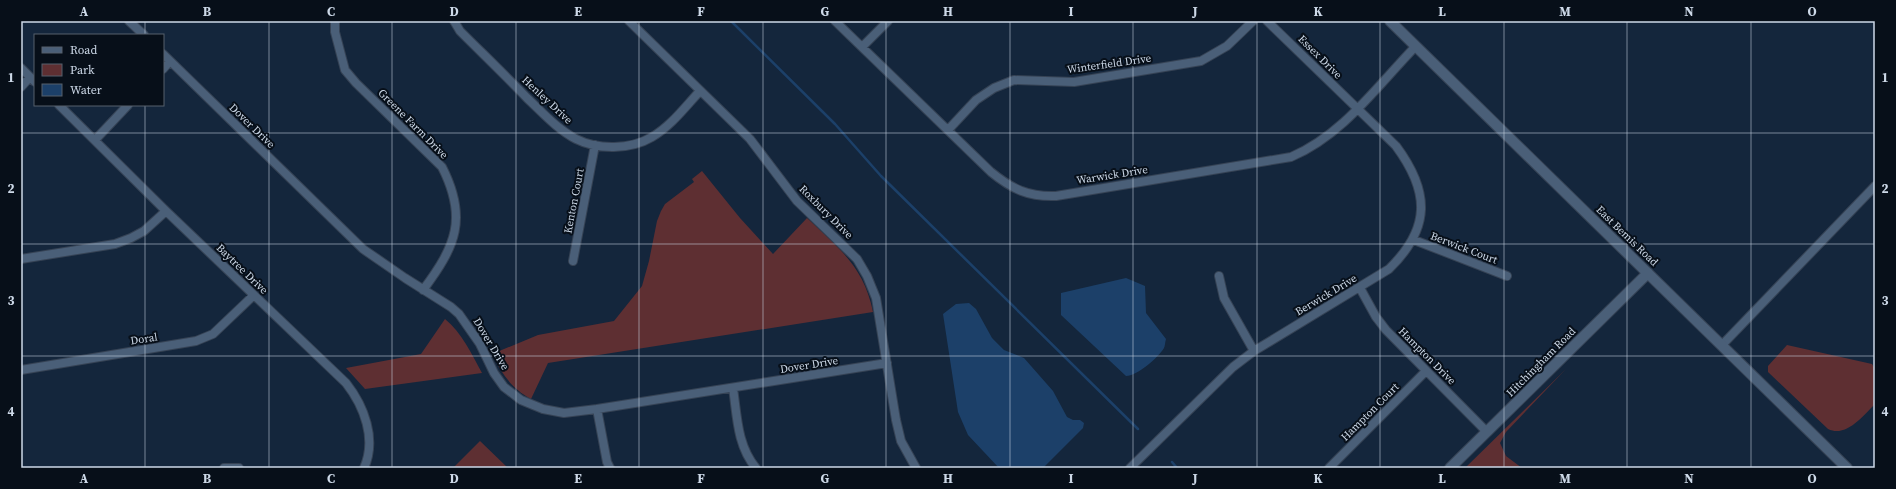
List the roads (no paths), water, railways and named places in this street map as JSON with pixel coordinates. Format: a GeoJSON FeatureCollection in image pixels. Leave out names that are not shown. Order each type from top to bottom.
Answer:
{"type":"FeatureCollection","features":[{"type":"Feature","properties":{"kind":"street"},"geometry":{"type":"LineString","coordinates":[[130,21],[143,34]]}},
{"type":"Feature","properties":{"kind":"street","name":"Greene Farm Drive"},"geometry":{"type":"LineString","coordinates":[[335,21],[335,32],[345,70],[356,83],[442,167],[449,181],[456,202],[456,224],[452,242],[424,290]]}},
{"type":"Feature","properties":{"kind":"street","name":"Henley Drive"},"geometry":{"type":"LineString","coordinates":[[454,21],[460,31],[557,127],[576,139],[595,145],[606,147],[620,146],[636,144],[651,138],[665,128],[700,91]]}},
{"type":"Feature","properties":{"kind":"street","name":"Roxbury Drive"},"geometry":{"type":"LineString","coordinates":[[629,21],[750,139],[797,201],[857,259],[874,292],[901,441],[916,468]]}},
{"type":"Feature","properties":{"kind":"street","name":"Warwick Drive"},"geometry":{"type":"LineString","coordinates":[[835,21],[991,172],[1006,184],[1022,192],[1040,196],[1064,194],[1291,157],[1308,150],[1322,140],[1356,109],[1416,46]]}},
{"type":"Feature","properties":{"kind":"street"},"geometry":{"type":"LineString","coordinates":[[862,47],[888,21]]}},
{"type":"Feature","properties":{"kind":"street","name":"Winterfield Drive"},"geometry":{"type":"LineString","coordinates":[[948,130],[976,100],[994,88],[1014,80],[1074,82],[1201,61],[1227,46],[1253,21]]}},
{"type":"Feature","properties":{"kind":"street","name":"Essex Drive"},"geometry":{"type":"LineString","coordinates":[[1267,21],[1356,109]]}},
{"type":"Feature","properties":{"kind":"street","name":"East Bemis Road"},"geometry":{"type":"LineString","coordinates":[[1390,21],[1847,468]]}},
{"type":"Feature","properties":{"kind":"street","name":"Dover Drive"},"geometry":{"type":"LineString","coordinates":[[164,55],[358,244],[377,259],[459,314],[480,344],[494,373],[504,387],[521,400],[543,409],[564,413],[888,364]]}},
{"type":"Feature","properties":{"kind":"street"},"geometry":{"type":"LineString","coordinates":[[164,68],[170,61]]}},
{"type":"Feature","properties":{"kind":"street"},"geometry":{"type":"LineString","coordinates":[[21,68],[33,80],[21,87]]}},
{"type":"Feature","properties":{"kind":"street","name":"Baytree Drive"},"geometry":{"type":"LineString","coordinates":[[60,106],[166,211],[346,383],[355,395],[363,412],[368,431],[368,453],[364,468]]}},
{"type":"Feature","properties":{"kind":"street"},"geometry":{"type":"LineString","coordinates":[[95,140],[127,106]]}},
{"type":"Feature","properties":{"kind":"street","name":"Berwick Drive"},"geometry":{"type":"LineString","coordinates":[[1130,468],[1233,366],[1254,351],[1389,269],[1414,240],[1420,224],[1420,193],[1413,172],[1396,146],[1356,109]]}},
{"type":"Feature","properties":{"kind":"street","name":"Kenton Court"},"geometry":{"type":"LineString","coordinates":[[573,261],[595,145]]}},
{"type":"Feature","properties":{"kind":"street"},"geometry":{"type":"LineString","coordinates":[[1722,345],[1875,186]]}},
{"type":"Feature","properties":{"kind":"street"},"geometry":{"type":"LineString","coordinates":[[21,259],[115,244],[144,231],[166,211]]}},
{"type":"Feature","properties":{"kind":"street","name":"Berwick Court"},"geometry":{"type":"LineString","coordinates":[[1414,240],[1507,276]]}},
{"type":"Feature","properties":{"kind":"street","name":"Hitchingham Road"},"geometry":{"type":"LineString","coordinates":[[1450,468],[1648,273]]}},
{"type":"Feature","properties":{"kind":"street"},"geometry":{"type":"LineString","coordinates":[[1219,276],[1224,298],[1254,351]]}},
{"type":"Feature","properties":{"kind":"street","name":"Hampton Drive"},"geometry":{"type":"LineString","coordinates":[[1360,288],[1376,317],[1386,330],[1487,432]]}},
{"type":"Feature","properties":{"kind":"street","name":"Doral"},"geometry":{"type":"LineString","coordinates":[[21,370],[196,341],[213,334],[254,295]]}},
{"type":"Feature","properties":{"kind":"street","name":"Hampton Court"},"geometry":{"type":"LineString","coordinates":[[1328,468],[1426,371]]}},
{"type":"Feature","properties":{"kind":"street"},"geometry":{"type":"LineString","coordinates":[[733,388],[740,437],[748,456],[756,468]]}},
{"type":"Feature","properties":{"kind":"street"},"geometry":{"type":"LineString","coordinates":[[597,409],[607,462],[610,468]]}},
{"type":"Feature","properties":{"kind":"street"},"geometry":{"type":"LineString","coordinates":[[224,468],[239,468]]}},
{"type":"Feature","properties":{"kind":"water"},"geometry":{"type":"Polygon","coordinates":[[[1126,278],[1145,286],[1146,313],[1166,339],[1164,348],[1152,361],[1136,373],[1126,376],[1061,315],[1061,293],[1126,278]]]}},
{"type":"Feature","properties":{"kind":"water"},"geometry":{"type":"Polygon","coordinates":[[[969,303],[976,309],[992,338],[1004,350],[1024,358],[1053,391],[1067,417],[1073,420],[1080,420],[1084,423],[1083,428],[1043,468],[999,468],[968,435],[958,412],[943,314],[956,304],[969,303]]]}},
{"type":"Feature","properties":{"kind":"waterway"},"geometry":{"type":"LineString","coordinates":[[731,21],[835,124],[881,176],[1138,429]]}},
{"type":"Feature","properties":{"kind":"waterway"},"geometry":{"type":"LineString","coordinates":[[1172,462],[1177,468]]}}]}
